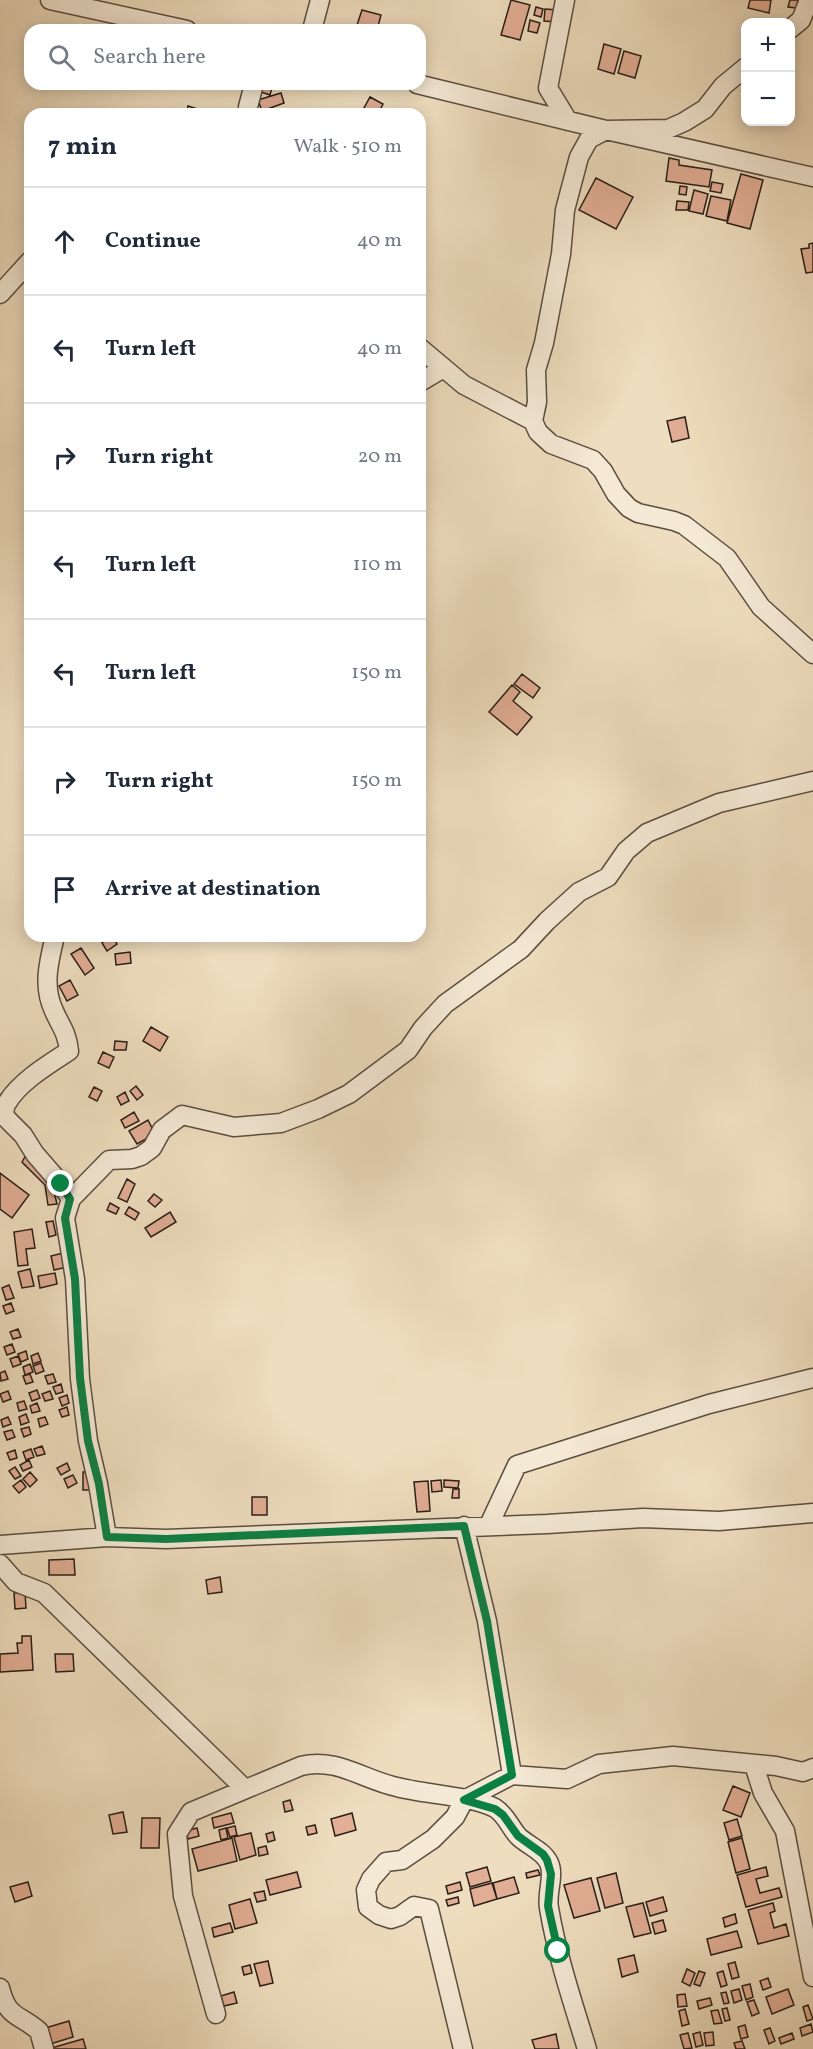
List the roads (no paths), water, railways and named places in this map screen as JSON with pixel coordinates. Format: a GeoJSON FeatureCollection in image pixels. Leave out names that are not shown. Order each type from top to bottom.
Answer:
{"type":"FeatureCollection","features":[{"type":"Feature","properties":{"kind":"street"},"geometry":{"type":"LineString","coordinates":[[50,0],[160,24]]}},
{"type":"Feature","properties":{"kind":"street"},"geometry":{"type":"LineString","coordinates":[[314,24],[320,0]]}},
{"type":"Feature","properties":{"kind":"street"},"geometry":{"type":"LineString","coordinates":[[565,0],[548,88],[568,121]]}},
{"type":"Feature","properties":{"kind":"street"},"geometry":{"type":"LineString","coordinates":[[795,25],[801,20],[809,0]]}},
{"type":"Feature","properties":{"kind":"street"},"geometry":{"type":"LineString","coordinates":[[533,422],[537,402],[536,370],[544,343],[561,254],[565,210],[579,158],[589,140],[606,130],[668,129],[684,122],[705,109],[723,86],[741,71]]}},
{"type":"Feature","properties":{"kind":"street"},"geometry":{"type":"LineString","coordinates":[[426,86],[813,177]]}},
{"type":"Feature","properties":{"kind":"street"},"geometry":{"type":"LineString","coordinates":[[248,108],[252,90]]}},
{"type":"Feature","properties":{"kind":"street"},"geometry":{"type":"LineString","coordinates":[[0,294],[24,268]]}},
{"type":"Feature","properties":{"kind":"street"},"geometry":{"type":"LineString","coordinates":[[426,354],[464,385],[533,422],[538,432],[550,444],[592,460],[603,471],[615,494],[629,508],[638,513],[684,525],[727,558],[761,607],[813,654]]}},
{"type":"Feature","properties":{"kind":"street"},"geometry":{"type":"LineString","coordinates":[[426,378],[442,369]]}},
{"type":"Feature","properties":{"kind":"street"},"geometry":{"type":"LineString","coordinates":[[107,1537],[99,1484],[88,1441],[80,1378],[75,1279],[65,1218],[70,1199],[109,1160],[132,1160],[152,1148],[162,1130],[182,1115],[234,1127],[281,1123],[349,1094],[408,1050],[423,1028],[445,1004],[521,949],[579,892],[608,877],[626,851],[647,833],[718,803],[813,781]]}},
{"type":"Feature","properties":{"kind":"street"},"geometry":{"type":"LineString","coordinates":[[53,942],[48,962],[47,986],[53,1009],[68,1036],[69,1051],[34,1074],[3,1106],[4,1116],[23,1135],[70,1199]]}},
{"type":"Feature","properties":{"kind":"street"},"geometry":{"type":"LineString","coordinates":[[489,1525],[517,1465],[710,1404],[813,1378]]}},
{"type":"Feature","properties":{"kind":"street"},"geometry":{"type":"LineString","coordinates":[[0,1545],[107,1537],[166,1539],[643,1518],[719,1521],[813,1513]]}},
{"type":"Feature","properties":{"kind":"street"},"geometry":{"type":"LineString","coordinates":[[464,1526],[487,1621],[512,1775]]}},
{"type":"Feature","properties":{"kind":"street"},"geometry":{"type":"LineString","coordinates":[[0,1564],[16,1582],[44,1593],[245,1789]]}},
{"type":"Feature","properties":{"kind":"street"},"geometry":{"type":"LineString","coordinates":[[463,2049],[429,1909],[414,1905],[400,1916],[391,1919],[379,1915],[368,1907],[366,1890],[371,1879],[386,1863],[402,1860],[433,1839],[455,1817],[464,1800],[512,1775],[567,1779],[599,1764],[672,1756],[711,1758],[776,1766],[803,1772],[813,1768]]}},
{"type":"Feature","properties":{"kind":"street"},"geometry":{"type":"LineString","coordinates":[[216,2014],[183,1896],[177,1833],[190,1812],[315,1762],[354,1772],[395,1787],[464,1800],[495,1809],[503,1815],[518,1836],[543,1854],[551,1874],[548,1899],[553,1928],[587,2049]]}},
{"type":"Feature","properties":{"kind":"street"},"geometry":{"type":"LineString","coordinates":[[754,1765],[763,1793],[785,1831],[813,1977]]}},
{"type":"Feature","properties":{"kind":"street"},"geometry":{"type":"LineString","coordinates":[[0,1988],[4,2006],[39,2031],[44,2049]]}}]}
